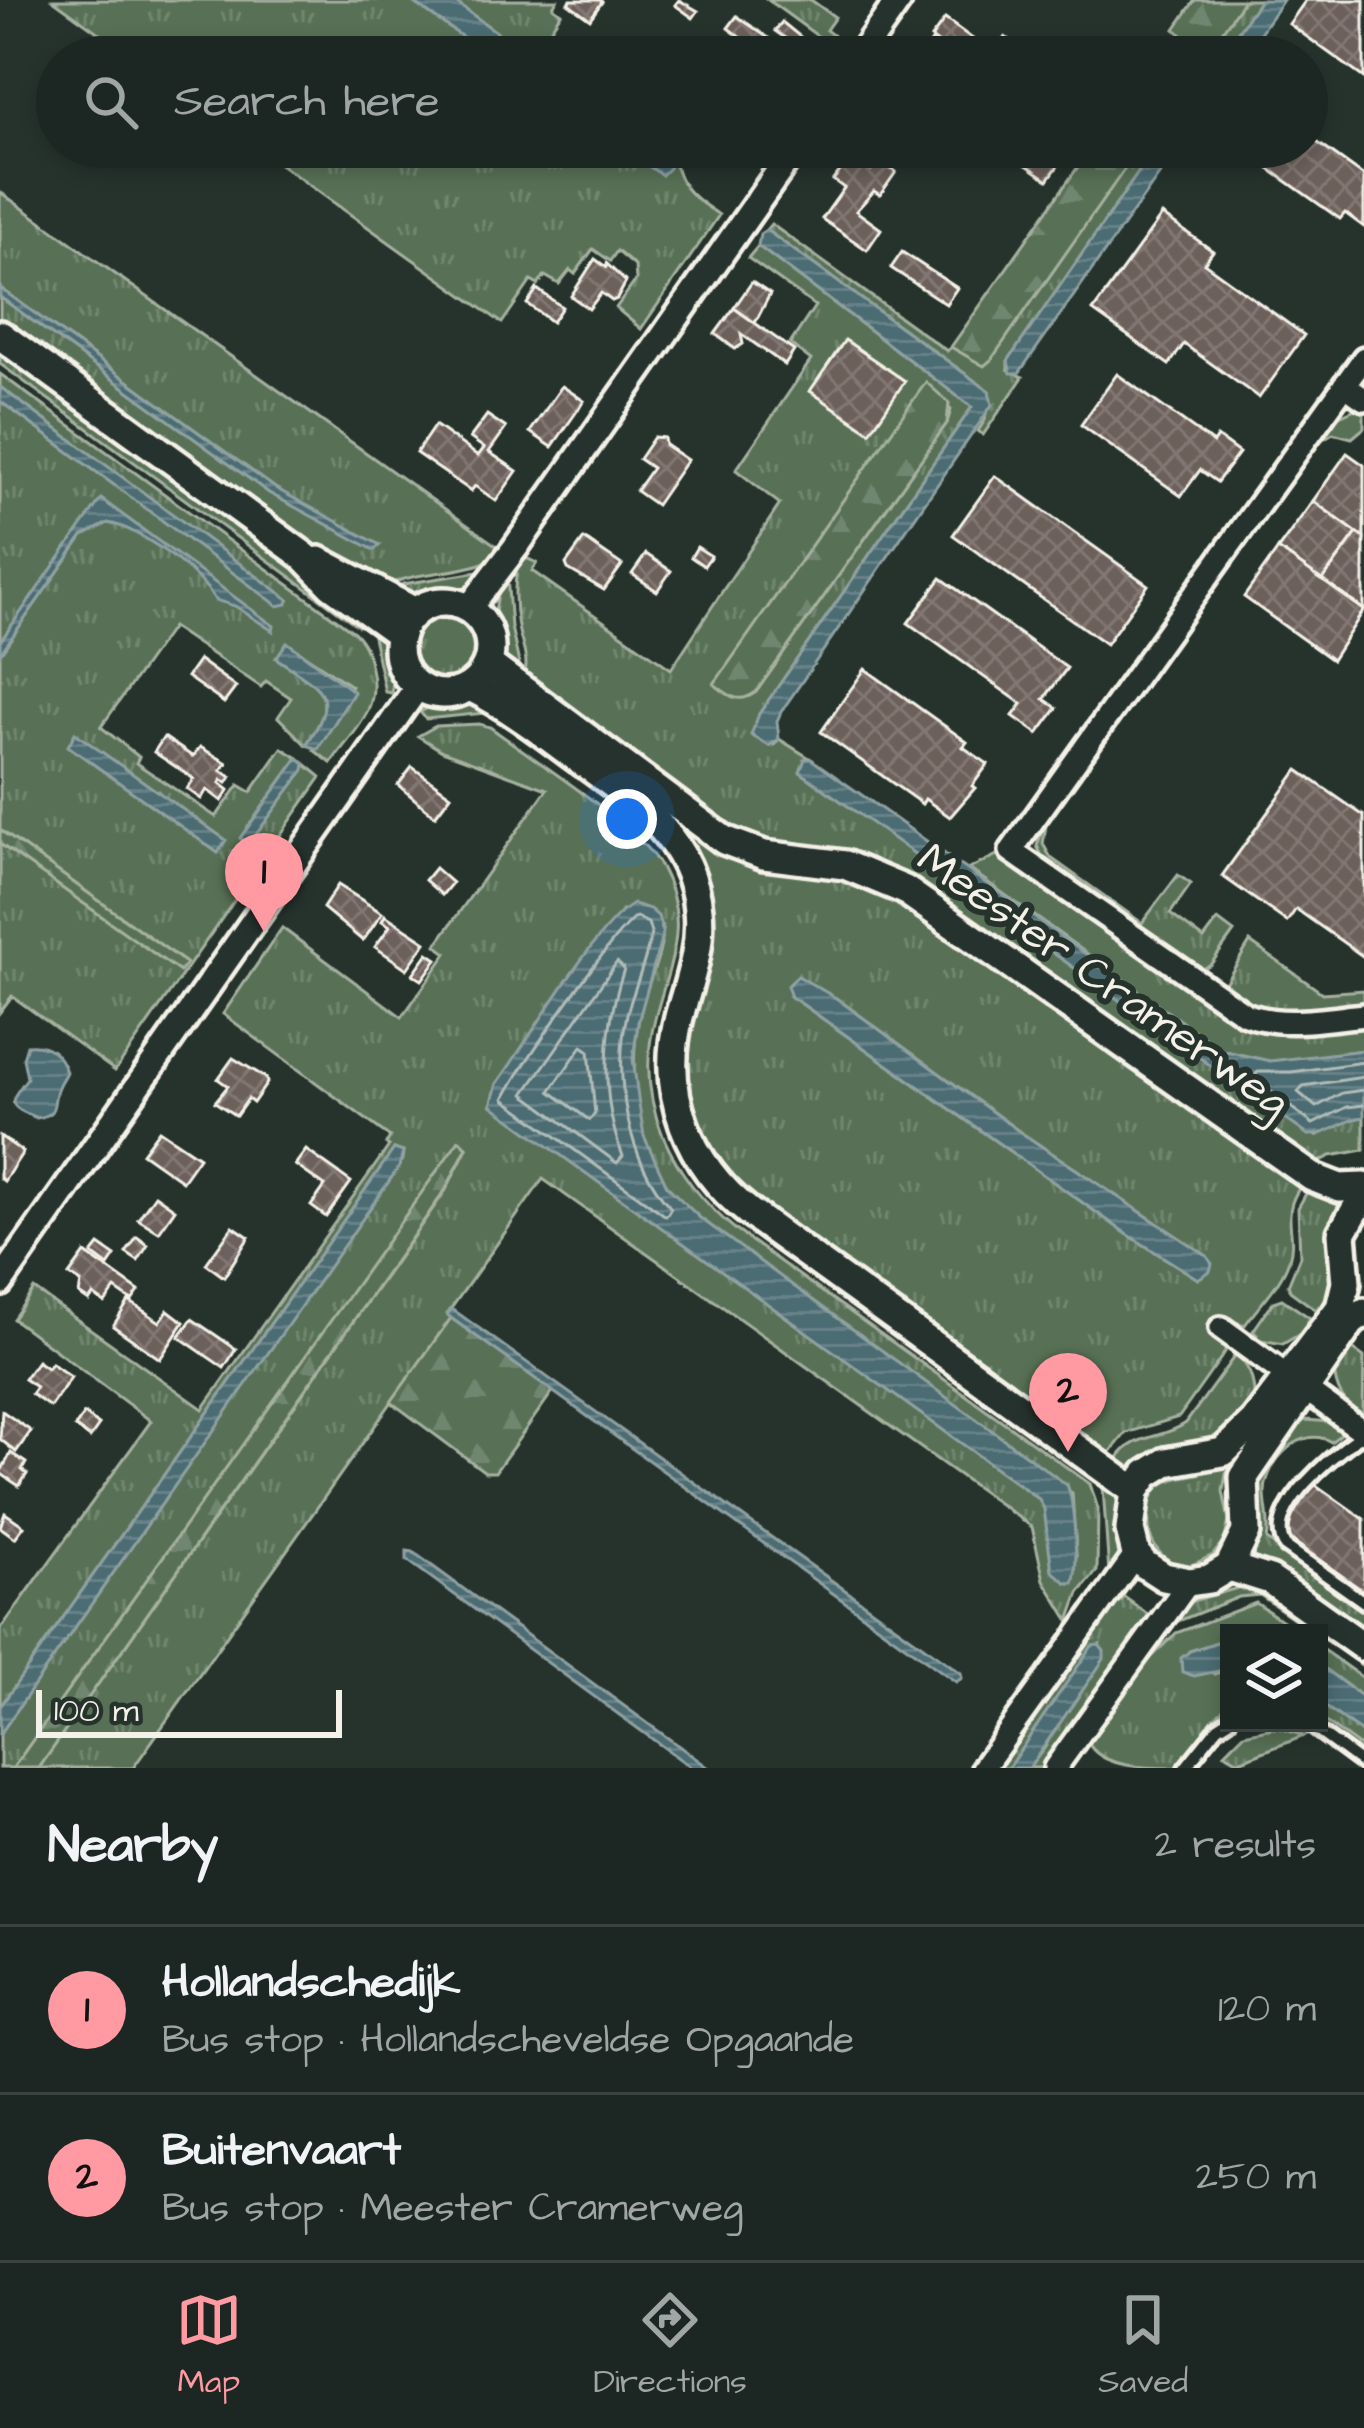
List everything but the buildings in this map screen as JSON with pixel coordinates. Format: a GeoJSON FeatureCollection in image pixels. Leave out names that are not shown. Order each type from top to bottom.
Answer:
{"type":"FeatureCollection","features":[{"type":"Feature","properties":{"kind":"main road"},"geometry":{"type":"LineString","coordinates":[[0,335],[304,556],[341,570],[408,623]]}},
{"type":"Feature","properties":{"kind":"main road"},"geometry":{"type":"LineString","coordinates":[[444,602],[469,608],[486,627],[488,664],[470,687],[442,695],[418,686],[400,662],[408,623],[444,602]]}},
{"type":"Feature","properties":{"kind":"main road","name":"Meester Cramerweg"},"geometry":{"type":"LineString","coordinates":[[488,664],[713,834],[749,851],[866,871],[905,890],[1312,1177],[1329,1186],[1364,1191]]}},
{"type":"Feature","properties":{"kind":"main road"},"geometry":{"type":"LineString","coordinates":[[470,687],[501,702],[633,799],[658,822],[682,855],[696,896],[699,946],[677,1022],[674,1087],[686,1136],[716,1182],[748,1212],[1135,1492]]}},
{"type":"Feature","properties":{"kind":"main road"},"geometry":{"type":"LineString","coordinates":[[1364,1191],[1342,1233],[1345,1296],[1297,1383],[1244,1477],[1246,1532],[1229,1567],[1209,1579],[1189,1582],[1164,1577],[1136,1553],[1130,1512],[1135,1492],[1148,1474],[1166,1462],[1223,1452],[1297,1383],[1364,1313]]}},
{"type":"Feature","properties":{"kind":"main road"},"geometry":{"type":"LineString","coordinates":[[1229,1567],[1270,1580],[1364,1647]]}},
{"type":"Feature","properties":{"kind":"street"},"geometry":{"type":"LineString","coordinates":[[874,36],[899,0]]}},
{"type":"Feature","properties":{"kind":"street"},"geometry":{"type":"LineString","coordinates":[[469,608],[781,168]]}},
{"type":"Feature","properties":{"kind":"street"},"geometry":{"type":"LineString","coordinates":[[1364,358],[1011,850],[1245,1014],[1287,1021],[1364,1015]]}},
{"type":"Feature","properties":{"kind":"street"},"geometry":{"type":"LineString","coordinates":[[1344,385],[1364,399]]}},
{"type":"Feature","properties":{"kind":"street"},"geometry":{"type":"LineString","coordinates":[[0,1283],[418,686]]}},
{"type":"Feature","properties":{"kind":"street"},"geometry":{"type":"LineString","coordinates":[[1221,1328],[1364,1432]]}},
{"type":"Feature","properties":{"kind":"street"},"geometry":{"type":"LineString","coordinates":[[983,1768],[1136,1553]]}},
{"type":"Feature","properties":{"kind":"street"},"geometry":{"type":"LineString","coordinates":[[1055,1768],[1189,1582]]}},
{"type":"Feature","properties":{"kind":"lane"},"geometry":{"type":"LineString","coordinates":[[1364,1432],[1298,1492],[1279,1522],[1279,1537],[1285,1546],[1364,1602]]}},
{"type":"Feature","properties":{"kind":"lane"},"geometry":{"type":"LineString","coordinates":[[1185,1768],[1220,1725]]}},
{"type":"Feature","properties":{"kind":"lane"},"geometry":{"type":"LineString","coordinates":[[1319,1732],[1364,1765]]}},
{"type":"Feature","properties":{"kind":"green space"},"geometry":{"type":"Polygon","coordinates":[[[53,0],[410,0],[461,36],[103,36],[53,0]]]}},
{"type":"Feature","properties":{"kind":"green space"},"geometry":{"type":"Polygon","coordinates":[[[452,0],[557,0],[553,7],[561,13],[546,36],[502,36],[452,0]]]}},
{"type":"Feature","properties":{"kind":"green space"},"geometry":{"type":"Polygon","coordinates":[[[768,0],[811,0],[835,17],[826,30],[834,36],[818,36],[768,0]]]}},
{"type":"Feature","properties":{"kind":"green space"},"geometry":{"type":"Polygon","coordinates":[[[1195,0],[1244,0],[1219,36],[1183,36],[1175,29],[1195,0]]]}},
{"type":"Feature","properties":{"kind":"green space"},"geometry":{"type":"Polygon","coordinates":[[[1244,0],[1260,0],[1235,36],[1219,36],[1244,0]]]}},
{"type":"Feature","properties":{"kind":"green space"},"geometry":{"type":"Polygon","coordinates":[[[285,168],[653,168],[662,174],[666,168],[675,168],[690,193],[719,215],[641,329],[616,308],[636,280],[635,266],[617,251],[610,261],[593,249],[575,274],[570,270],[559,284],[545,276],[538,285],[531,281],[502,323],[285,168]]]}},
{"type":"Feature","properties":{"kind":"green space"},"geometry":{"type":"Polygon","coordinates":[[[1077,168],[1125,168],[991,360],[984,366],[951,347],[1077,168]]]}},
{"type":"Feature","properties":{"kind":"green space"},"geometry":{"type":"Polygon","coordinates":[[[1125,168],[1141,168],[1008,361],[1008,369],[1023,377],[983,435],[978,431],[985,420],[989,391],[766,230],[771,224],[947,351],[951,347],[984,365],[1125,168]]]}},
{"type":"Feature","properties":{"kind":"green space"},"geometry":{"type":"Polygon","coordinates":[[[0,192],[504,551],[476,565],[382,588],[283,528],[0,323],[0,297],[269,493],[377,549],[275,488],[0,288],[0,192]]]}},
{"type":"Feature","properties":{"kind":"green space"},"geometry":{"type":"Polygon","coordinates":[[[758,246],[972,407],[759,714],[774,745],[779,739],[811,759],[805,760],[956,885],[1316,1136],[1351,1118],[1364,1117],[1364,1150],[1315,1164],[926,894],[739,839],[524,677],[526,658],[515,600],[521,556],[537,563],[532,571],[671,669],[780,504],[736,470],[811,360],[790,344],[815,306],[748,258],[758,246]],[[926,383],[715,683],[756,692],[947,423],[951,410],[926,383]]]}},
{"type":"Feature","properties":{"kind":"green space"},"geometry":{"type":"Polygon","coordinates":[[[0,350],[363,617],[358,626],[0,364],[0,350]]]}},
{"type":"Feature","properties":{"kind":"green space"},"geometry":{"type":"Polygon","coordinates":[[[0,374],[355,633],[371,668],[369,708],[331,763],[314,750],[351,686],[287,643],[276,658],[314,685],[324,703],[306,745],[278,717],[291,698],[266,681],[261,687],[172,627],[101,727],[139,757],[136,763],[216,817],[239,785],[251,792],[282,748],[298,758],[241,837],[249,844],[305,764],[321,777],[115,1071],[12,996],[0,1012],[0,844],[179,971],[186,963],[0,830],[0,654],[83,536],[108,523],[127,527],[101,500],[0,642],[0,401],[278,605],[288,600],[0,387],[0,374]]]}},
{"type":"Feature","properties":{"kind":"green space"},"geometry":{"type":"Polygon","coordinates":[[[926,382],[949,403],[947,423],[756,692],[739,698],[724,692],[714,684],[926,382]]]}},
{"type":"Feature","properties":{"kind":"green space"},"geometry":{"type":"Polygon","coordinates":[[[1355,409],[1364,411],[1364,428],[1352,438],[1333,433],[1315,444],[1333,419],[1355,409]]]}},
{"type":"Feature","properties":{"kind":"green space"},"geometry":{"type":"Polygon","coordinates":[[[490,570],[467,591],[406,598],[395,589],[403,584],[490,570]]]}},
{"type":"Feature","properties":{"kind":"green space"},"geometry":{"type":"Polygon","coordinates":[[[507,576],[518,674],[502,653],[495,628],[497,601],[507,576]]]}},
{"type":"Feature","properties":{"kind":"green space"},"geometry":{"type":"Polygon","coordinates":[[[1208,594],[1046,826],[1043,844],[1051,858],[1142,923],[1178,875],[1191,884],[1170,914],[1204,939],[1218,920],[1234,932],[1211,964],[1198,971],[1047,866],[1037,846],[1046,820],[1208,594]]]}},
{"type":"Feature","properties":{"kind":"green space"},"geometry":{"type":"Polygon","coordinates":[[[445,618],[467,626],[475,648],[467,670],[445,678],[423,670],[415,648],[423,626],[445,618]]]}},
{"type":"Feature","properties":{"kind":"green space"},"geometry":{"type":"Polygon","coordinates":[[[379,628],[392,659],[391,693],[385,692],[372,632],[379,628]]]}},
{"type":"Feature","properties":{"kind":"green space"},"geometry":{"type":"Polygon","coordinates":[[[465,700],[489,704],[486,713],[426,719],[420,712],[434,705],[465,700]]]}},
{"type":"Feature","properties":{"kind":"green space"},"geometry":{"type":"Polygon","coordinates":[[[436,726],[490,727],[583,793],[648,849],[661,867],[675,907],[675,943],[655,1019],[649,1080],[654,1109],[676,1163],[736,1230],[1090,1484],[1098,1509],[1097,1571],[1079,1593],[1069,1621],[1044,1580],[1032,1527],[543,1179],[450,1310],[451,1318],[133,1768],[39,1768],[446,1190],[467,1148],[459,1141],[13,1768],[0,1768],[0,1734],[402,1160],[403,1152],[394,1149],[0,1707],[0,1630],[151,1421],[13,1319],[34,1289],[203,1409],[389,1146],[390,1137],[223,1014],[282,928],[402,1017],[447,953],[436,945],[547,789],[442,751],[418,736],[436,726]],[[623,910],[497,1084],[492,1105],[1039,1499],[1076,1554],[1072,1493],[700,1218],[667,1185],[640,1122],[634,1074],[637,1028],[662,926],[623,910]]]}},
{"type":"Feature","properties":{"kind":"green space"},"geometry":{"type":"Polygon","coordinates":[[[671,812],[902,896],[1301,1186],[1291,1206],[1286,1269],[1245,1325],[1225,1319],[1213,1336],[1225,1352],[1179,1417],[1126,1433],[1109,1454],[1104,1450],[1100,1455],[753,1206],[693,1133],[680,1051],[702,967],[664,818],[671,812]],[[792,997],[1198,1279],[1207,1256],[1020,1132],[836,998],[792,997]]]}},
{"type":"Feature","properties":{"kind":"green space"},"geometry":{"type":"Polygon","coordinates":[[[0,830],[186,963],[180,972],[0,844],[0,830]]]}},
{"type":"Feature","properties":{"kind":"green space"},"geometry":{"type":"Polygon","coordinates":[[[999,854],[1233,1020],[1270,1031],[1364,1024],[1364,1050],[1270,1062],[1221,1050],[969,869],[999,854]]]}},
{"type":"Feature","properties":{"kind":"green space"},"geometry":{"type":"Polygon","coordinates":[[[1250,942],[1322,993],[1364,990],[1364,1005],[1257,1011],[1224,985],[1250,942]]]}},
{"type":"Feature","properties":{"kind":"green space"},"geometry":{"type":"Polygon","coordinates":[[[459,1140],[467,1147],[446,1189],[39,1768],[13,1768],[459,1140]]]}},
{"type":"Feature","properties":{"kind":"green space"},"geometry":{"type":"Polygon","coordinates":[[[1308,1190],[1351,1196],[1339,1281],[1324,1309],[1316,1310],[1288,1285],[1300,1256],[1298,1208],[1308,1190]]]}},
{"type":"Feature","properties":{"kind":"green space"},"geometry":{"type":"Polygon","coordinates":[[[1282,1299],[1310,1318],[1307,1323],[1312,1327],[1283,1344],[1255,1339],[1253,1331],[1273,1302],[1282,1299]]]}},
{"type":"Feature","properties":{"kind":"green space"},"geometry":{"type":"Polygon","coordinates":[[[451,1318],[553,1391],[495,1472],[485,1472],[391,1402],[451,1318]]]}},
{"type":"Feature","properties":{"kind":"green space"},"geometry":{"type":"Polygon","coordinates":[[[1350,1347],[1364,1357],[1363,1417],[1341,1396],[1335,1375],[1334,1367],[1350,1347]]]}},
{"type":"Feature","properties":{"kind":"green space"},"geometry":{"type":"Polygon","coordinates":[[[1236,1354],[1250,1373],[1254,1396],[1248,1419],[1232,1438],[1133,1479],[1118,1468],[1117,1459],[1132,1445],[1186,1423],[1236,1354]]]}},
{"type":"Feature","properties":{"kind":"green space"},"geometry":{"type":"Polygon","coordinates":[[[1330,1422],[1345,1431],[1331,1442],[1309,1438],[1298,1442],[1279,1458],[1265,1492],[1267,1540],[1364,1610],[1364,1632],[1266,1562],[1246,1554],[1249,1491],[1293,1424],[1330,1422]]]}},
{"type":"Feature","properties":{"kind":"green space"},"geometry":{"type":"Polygon","coordinates":[[[1236,1458],[1223,1491],[1229,1521],[1224,1541],[1213,1555],[1185,1568],[1172,1562],[1160,1553],[1150,1535],[1152,1498],[1164,1484],[1236,1458]]]}},
{"type":"Feature","properties":{"kind":"green space"},"geometry":{"type":"Polygon","coordinates":[[[1110,1479],[1119,1508],[1121,1562],[1109,1574],[1103,1488],[1110,1479]]]}},
{"type":"Feature","properties":{"kind":"green space"},"geometry":{"type":"Polygon","coordinates":[[[1241,1587],[1259,1587],[1313,1624],[1302,1624],[1260,1595],[1239,1597],[1176,1622],[1175,1613],[1189,1602],[1241,1587]]]}},
{"type":"Feature","properties":{"kind":"green space"},"geometry":{"type":"Polygon","coordinates":[[[1124,1597],[1149,1615],[1151,1623],[1048,1768],[1029,1768],[1099,1645],[1092,1647],[1008,1768],[992,1768],[1116,1598],[1124,1597]]]}},
{"type":"Feature","properties":{"kind":"green space"},"geometry":{"type":"Polygon","coordinates":[[[1256,1603],[1287,1624],[1220,1624],[1220,1641],[1190,1651],[1214,1674],[1220,1672],[1220,1712],[1177,1768],[1125,1765],[1103,1757],[1088,1742],[1142,1667],[1176,1633],[1256,1603]]]}},
{"type":"Feature","properties":{"kind":"green space"},"geometry":{"type":"Polygon","coordinates":[[[1328,1634],[1364,1659],[1364,1667],[1328,1642],[1328,1634]]]}},
{"type":"Feature","properties":{"kind":"green space"},"geometry":{"type":"Polygon","coordinates":[[[1328,1653],[1364,1679],[1364,1698],[1328,1672],[1328,1653]]]}},
{"type":"Feature","properties":{"kind":"green space"},"geometry":{"type":"Polygon","coordinates":[[[1328,1708],[1364,1734],[1364,1750],[1328,1724],[1328,1708]]]}},
{"type":"Feature","properties":{"kind":"green space"},"geometry":{"type":"Polygon","coordinates":[[[1244,1734],[1304,1736],[1239,1761],[1225,1753],[1244,1734]]]}},
{"type":"Feature","properties":{"kind":"water"},"geometry":{"type":"Polygon","coordinates":[[[410,0],[452,0],[502,36],[461,36],[410,0]]]}},
{"type":"Feature","properties":{"kind":"water"},"geometry":{"type":"Polygon","coordinates":[[[1260,0],[1283,0],[1258,36],[1235,36],[1260,0]]]}},
{"type":"Feature","properties":{"kind":"water"},"geometry":{"type":"Polygon","coordinates":[[[1141,168],[1164,168],[1019,373],[1011,373],[1008,361],[1141,168]]]}},
{"type":"Feature","properties":{"kind":"water"},"geometry":{"type":"Polygon","coordinates":[[[766,230],[989,391],[992,405],[781,712],[779,739],[769,746],[751,735],[759,714],[972,407],[758,246],[766,230]]]}},
{"type":"Feature","properties":{"kind":"water"},"geometry":{"type":"Polygon","coordinates":[[[0,288],[275,488],[380,545],[374,550],[269,493],[0,297],[0,288]]]}},
{"type":"Feature","properties":{"kind":"water"},"geometry":{"type":"Polygon","coordinates":[[[0,387],[288,599],[287,604],[278,606],[0,401],[0,387]]]}},
{"type":"Feature","properties":{"kind":"water"},"geometry":{"type":"Polygon","coordinates":[[[101,499],[274,626],[273,631],[235,606],[215,600],[183,565],[152,542],[108,523],[83,536],[0,654],[0,642],[101,499]]]}},
{"type":"Feature","properties":{"kind":"water"},"geometry":{"type":"Polygon","coordinates":[[[287,642],[354,692],[318,749],[306,745],[324,703],[314,685],[276,658],[287,642]]]}},
{"type":"Feature","properties":{"kind":"water"},"geometry":{"type":"Polygon","coordinates":[[[75,733],[226,840],[218,853],[68,746],[75,733]]]}},
{"type":"Feature","properties":{"kind":"water"},"geometry":{"type":"Polygon","coordinates":[[[298,758],[304,770],[249,844],[240,838],[298,758]]]}},
{"type":"Feature","properties":{"kind":"water"},"geometry":{"type":"Polygon","coordinates":[[[805,759],[1221,1050],[1270,1061],[1364,1050],[1364,1117],[1308,1135],[800,772],[805,759]]]}},
{"type":"Feature","properties":{"kind":"water"},"geometry":{"type":"Polygon","coordinates":[[[633,904],[658,916],[663,933],[638,1022],[633,1059],[644,1136],[667,1186],[700,1218],[1067,1485],[1075,1534],[1073,1583],[1052,1571],[1039,1499],[491,1105],[497,1084],[562,986],[601,935],[633,904]]]}},
{"type":"Feature","properties":{"kind":"water"},"geometry":{"type":"Polygon","coordinates":[[[798,976],[1207,1256],[1210,1271],[1198,1279],[1127,1234],[791,997],[787,986],[798,976]]]}},
{"type":"Feature","properties":{"kind":"water"},"geometry":{"type":"Polygon","coordinates":[[[27,1045],[52,1051],[66,1072],[52,1111],[37,1118],[13,1102],[27,1078],[23,1058],[27,1045]]]}},
{"type":"Feature","properties":{"kind":"water"},"geometry":{"type":"Polygon","coordinates":[[[394,1149],[403,1152],[399,1167],[0,1734],[0,1707],[394,1149]]]}},
{"type":"Feature","properties":{"kind":"water"},"geometry":{"type":"Polygon","coordinates":[[[452,1309],[962,1678],[956,1682],[451,1318],[447,1314],[452,1309]]]}},
{"type":"Feature","properties":{"kind":"water"},"geometry":{"type":"Polygon","coordinates":[[[407,1551],[709,1768],[692,1768],[407,1560],[407,1551]]]}},
{"type":"Feature","properties":{"kind":"water"},"geometry":{"type":"Polygon","coordinates":[[[1220,1641],[1220,1671],[1194,1676],[1182,1672],[1181,1658],[1220,1641]]]}},
{"type":"Feature","properties":{"kind":"water"},"geometry":{"type":"Polygon","coordinates":[[[1099,1645],[1104,1659],[1029,1768],[1008,1768],[1092,1646],[1099,1645]]]}},
{"type":"Feature","properties":{"kind":"water"},"geometry":{"type":"Polygon","coordinates":[[[1328,1672],[1364,1698],[1364,1734],[1328,1708],[1328,1672]]]}},
{"type":"Feature","properties":{"kind":"place","name":"Hollandschedijk"},"geometry":{"type":"Point","coordinates":[264,932]}},
{"type":"Feature","properties":{"kind":"place","name":"Buitenvaart"},"geometry":{"type":"Point","coordinates":[1068,1452]}}]}
